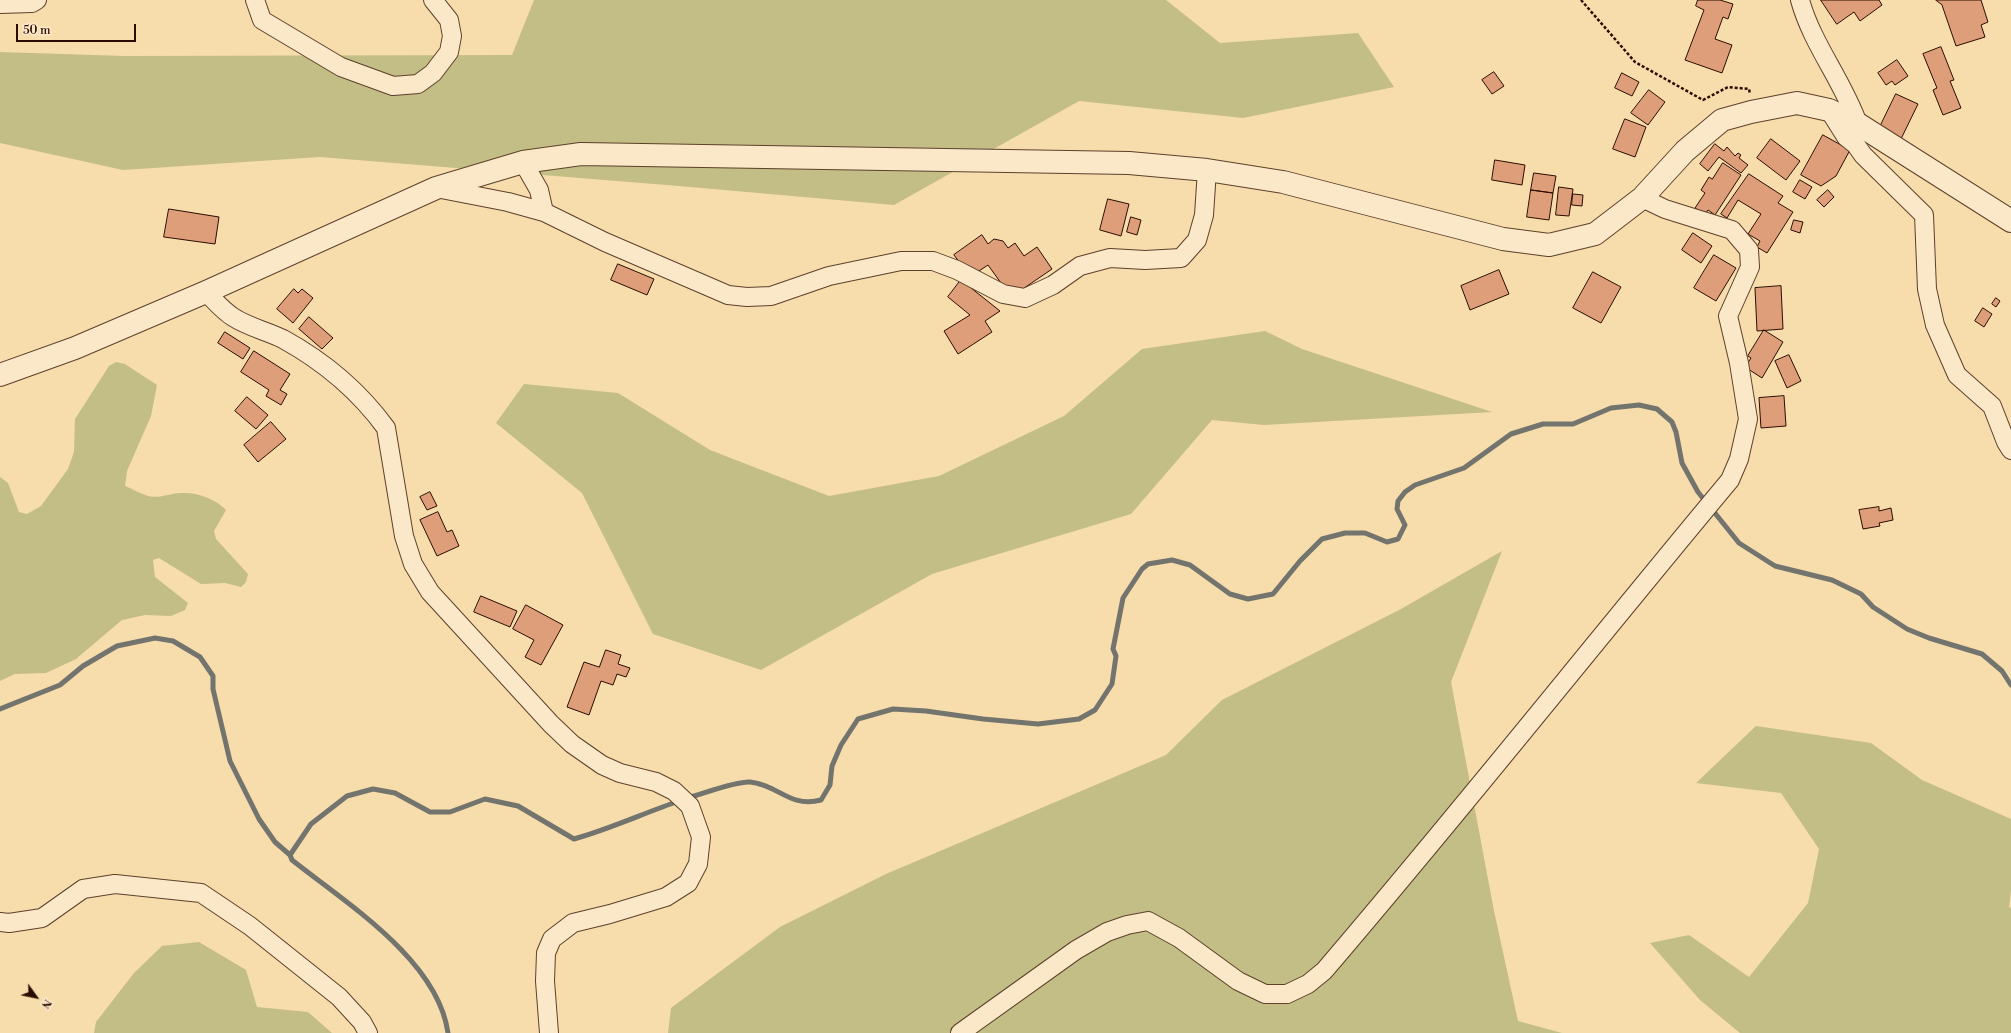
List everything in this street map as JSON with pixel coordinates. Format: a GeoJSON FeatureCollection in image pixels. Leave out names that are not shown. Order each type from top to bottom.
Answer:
{"type":"FeatureCollection","features":[{"type":"Feature","properties":{"kind":"street"},"geometry":{"type":"LineString","coordinates":[[0,4],[32,3],[37,0]]}},
{"type":"Feature","properties":{"kind":"street"},"geometry":{"type":"LineString","coordinates":[[255,0],[262,20],[341,67],[393,86],[418,84],[433,73],[450,52],[452,36],[449,20],[434,0]]}},
{"type":"Feature","properties":{"kind":"street"},"geometry":{"type":"LineString","coordinates":[[1800,0],[1805,17],[1852,106],[1858,124]]}},
{"type":"Feature","properties":{"kind":"street"},"geometry":{"type":"LineString","coordinates":[[0,375],[75,348],[206,292],[436,188],[523,162],[581,154],[672,154],[1129,163],[1207,170],[1283,182],[1503,239],[1549,245],[1595,234],[1642,198],[1685,151],[1722,120],[1751,112],[1797,103],[1829,110],[1858,124],[2011,221]]}},
{"type":"Feature","properties":{"kind":"street"},"geometry":{"type":"LineString","coordinates":[[1829,110],[1846,137],[1856,145],[1863,155],[1924,216],[1927,289],[1934,325],[1957,375],[1992,406],[2006,442],[2011,450]]}},
{"type":"Feature","properties":{"kind":"street"},"geometry":{"type":"LineString","coordinates":[[523,162],[539,190],[544,212]]}},
{"type":"Feature","properties":{"kind":"street"},"geometry":{"type":"LineString","coordinates":[[436,188],[508,202],[544,212],[605,242],[728,295],[747,297],[771,296],[829,276],[901,261],[933,261],[957,270],[1003,294],[1025,298],[1053,285],[1080,266],[1110,258],[1145,260],[1181,258],[1197,240],[1204,215],[1207,170]]}},
{"type":"Feature","properties":{"kind":"street"},"geometry":{"type":"LineString","coordinates":[[960,1033],[1076,950],[1107,932],[1127,925],[1148,921],[1179,938],[1238,981],[1264,994],[1287,994],[1308,984],[1324,971],[1524,733],[1597,641],[1730,480],[1739,459],[1748,419],[1739,363],[1728,316],[1750,267],[1749,250],[1732,230],[1665,209],[1642,198]]}},
{"type":"Feature","properties":{"kind":"street"},"geometry":{"type":"LineString","coordinates":[[206,292],[233,317],[282,339],[308,355],[360,396],[378,416],[386,428],[404,536],[413,564],[430,592],[442,607],[551,724],[572,744],[602,765],[620,773],[656,782],[674,791],[690,806],[702,837],[698,864],[688,883],[666,897],[610,914],[573,923],[552,939],[546,953],[544,981],[549,1033]]}},
{"type":"Feature","properties":{"kind":"street"},"geometry":{"type":"LineString","coordinates":[[0,922],[9,923],[42,918],[83,889],[107,885],[115,884],[201,893],[250,926],[339,997],[362,1022],[368,1033]]}},
{"type":"Feature","properties":{"kind":"path"},"geometry":{"type":"LineString","coordinates":[[1582,0],[1635,62],[1703,100],[1728,87],[1748,89],[1751,101],[1751,112]]}},
{"type":"Feature","properties":{"kind":"shaded area"},"geometry":{"type":"Polygon","coordinates":[[[534,0],[1166,0],[1220,43],[1358,33],[1394,87],[1243,118],[1079,101],[894,205],[320,157],[123,170],[0,143],[0,52],[125,56],[512,55],[534,0]]]}},
{"type":"Feature","properties":{"kind":"shaded area"},"geometry":{"type":"Polygon","coordinates":[[[1265,331],[1302,349],[1492,412],[1264,425],[1212,420],[1131,514],[932,574],[761,670],[653,634],[582,493],[496,423],[524,384],[618,393],[710,450],[829,496],[939,476],[1064,416],[1142,349],[1265,331]]]}},
{"type":"Feature","properties":{"kind":"shaded area"},"geometry":{"type":"Polygon","coordinates":[[[116,362],[125,364],[157,385],[151,416],[127,471],[125,486],[152,497],[178,493],[200,495],[222,506],[226,510],[214,531],[216,539],[248,574],[246,582],[241,587],[225,583],[201,584],[159,558],[153,560],[155,577],[188,603],[185,610],[171,616],[145,615],[122,620],[76,659],[46,673],[15,674],[0,681],[0,477],[8,483],[19,512],[27,514],[41,506],[68,469],[74,452],[75,419],[109,366],[116,362]]]}},
{"type":"Feature","properties":{"kind":"shaded area"},"geometry":{"type":"Polygon","coordinates":[[[1502,551],[1451,682],[1494,911],[1518,1021],[1562,1033],[668,1033],[671,1008],[780,927],[886,874],[1166,755],[1222,700],[1401,609],[1502,551]]]}},
{"type":"Feature","properties":{"kind":"shaded area"},"geometry":{"type":"Polygon","coordinates":[[[1756,726],[1871,743],[1922,780],[2011,819],[2011,890],[2009,908],[2011,907],[2011,1033],[1740,1033],[1700,1000],[1650,943],[1689,935],[1749,977],[1808,903],[1819,849],[1781,793],[1696,783],[1756,726]]]}},
{"type":"Feature","properties":{"kind":"shaded area"},"geometry":{"type":"Polygon","coordinates":[[[199,942],[246,970],[257,1007],[308,1012],[332,1033],[94,1033],[96,1022],[134,973],[162,946],[199,942]]]}},
{"type":"Feature","properties":{"kind":"building"},"geometry":{"type":"Polygon","coordinates":[[[1698,0],[1720,0],[1733,4],[1728,19],[1723,17],[1715,39],[1732,45],[1722,73],[1685,60],[1704,10],[1696,6],[1698,0]]]}},
{"type":"Feature","properties":{"kind":"building"},"geometry":{"type":"Polygon","coordinates":[[[1821,0],[1879,0],[1882,5],[1860,21],[1854,12],[1837,24],[1821,0]]]}},
{"type":"Feature","properties":{"kind":"building"},"geometry":{"type":"Polygon","coordinates":[[[1936,0],[1981,0],[1988,22],[1981,25],[1985,37],[1956,46],[1942,5],[1936,0]]]}},
{"type":"Feature","properties":{"kind":"building"},"geometry":{"type":"Polygon","coordinates":[[[1941,47],[1954,80],[1950,81],[1961,108],[1943,115],[1933,90],[1937,88],[1923,54],[1941,47]]]}},
{"type":"Feature","properties":{"kind":"building"},"geometry":{"type":"Polygon","coordinates":[[[1897,60],[1908,76],[1895,85],[1892,81],[1886,85],[1878,73],[1897,60]]]}},
{"type":"Feature","properties":{"kind":"building"},"geometry":{"type":"Polygon","coordinates":[[[1494,72],[1504,86],[1492,94],[1482,80],[1494,72]]]}},
{"type":"Feature","properties":{"kind":"building"},"geometry":{"type":"Polygon","coordinates":[[[1622,73],[1639,82],[1632,96],[1615,88],[1622,73]]]}},
{"type":"Feature","properties":{"kind":"building"},"geometry":{"type":"Polygon","coordinates":[[[1649,90],[1665,102],[1648,125],[1631,113],[1649,90]]]}},
{"type":"Feature","properties":{"kind":"building"},"geometry":{"type":"Polygon","coordinates":[[[1896,94],[1918,104],[1900,141],[1878,131],[1896,94]]]}},
{"type":"Feature","properties":{"kind":"building"},"geometry":{"type":"Polygon","coordinates":[[[1625,119],[1646,127],[1635,157],[1613,149],[1625,119]]]}},
{"type":"Feature","properties":{"kind":"building"},"geometry":{"type":"Polygon","coordinates":[[[1823,135],[1850,150],[1836,176],[1821,186],[1801,175],[1823,135]]]}},
{"type":"Feature","properties":{"kind":"building"},"geometry":{"type":"Polygon","coordinates":[[[1771,139],[1800,161],[1786,180],[1757,158],[1771,139]]]}},
{"type":"Feature","properties":{"kind":"building"},"geometry":{"type":"Polygon","coordinates":[[[1715,144],[1724,151],[1727,147],[1735,156],[1738,153],[1741,155],[1739,158],[1748,165],[1741,173],[1719,157],[1708,171],[1700,164],[1715,144]]]}},
{"type":"Feature","properties":{"kind":"building"},"geometry":{"type":"Polygon","coordinates":[[[1495,160],[1525,165],[1522,185],[1492,180],[1495,160]]]}},
{"type":"Feature","properties":{"kind":"building"},"geometry":{"type":"Polygon","coordinates":[[[1723,163],[1741,175],[1715,215],[1708,210],[1705,214],[1695,208],[1705,193],[1701,190],[1709,177],[1712,179],[1723,163]]]}},
{"type":"Feature","properties":{"kind":"building"},"geometry":{"type":"Polygon","coordinates":[[[1534,173],[1556,176],[1553,193],[1531,190],[1534,173]]]}},
{"type":"Feature","properties":{"kind":"building"},"geometry":{"type":"Polygon","coordinates":[[[1749,174],[1783,196],[1778,203],[1793,212],[1767,253],[1757,247],[1760,241],[1748,234],[1761,214],[1738,200],[1727,218],[1721,214],[1749,174]]]}},
{"type":"Feature","properties":{"kind":"building"},"geometry":{"type":"Polygon","coordinates":[[[1800,180],[1812,187],[1805,199],[1793,192],[1800,180]]]}},
{"type":"Feature","properties":{"kind":"building"},"geometry":{"type":"Polygon","coordinates":[[[1559,187],[1573,189],[1569,216],[1556,215],[1559,187]]]}},
{"type":"Feature","properties":{"kind":"building"},"geometry":{"type":"Polygon","coordinates":[[[1531,190],[1553,193],[1549,220],[1527,217],[1531,190]]]}},
{"type":"Feature","properties":{"kind":"building"},"geometry":{"type":"Polygon","coordinates":[[[1828,190],[1834,197],[1824,207],[1817,200],[1828,190]]]}},
{"type":"Feature","properties":{"kind":"building"},"geometry":{"type":"Polygon","coordinates":[[[1573,194],[1583,195],[1582,206],[1572,205],[1573,194]]]}},
{"type":"Feature","properties":{"kind":"building"},"geometry":{"type":"Polygon","coordinates":[[[1108,199],[1129,204],[1121,236],[1100,230],[1108,199]]]}},
{"type":"Feature","properties":{"kind":"building"},"geometry":{"type":"Polygon","coordinates":[[[169,209],[219,217],[215,244],[164,237],[169,209]]]}},
{"type":"Feature","properties":{"kind":"building"},"geometry":{"type":"Polygon","coordinates":[[[1131,217],[1141,220],[1137,235],[1127,232],[1131,217]]]}},
{"type":"Feature","properties":{"kind":"building"},"geometry":{"type":"Polygon","coordinates":[[[1794,220],[1803,222],[1800,233],[1791,230],[1794,220]]]}},
{"type":"Feature","properties":{"kind":"building"},"geometry":{"type":"Polygon","coordinates":[[[1693,233],[1712,246],[1701,263],[1682,250],[1693,233]]]}},
{"type":"Feature","properties":{"kind":"building"},"geometry":{"type":"Polygon","coordinates":[[[982,235],[988,244],[994,239],[1003,241],[1008,248],[1015,243],[1024,256],[1037,247],[1052,269],[1011,297],[988,265],[970,277],[954,255],[982,235]]]}},
{"type":"Feature","properties":{"kind":"building"},"geometry":{"type":"Polygon","coordinates":[[[1714,255],[1736,268],[1716,301],[1694,288],[1714,255]]]}},
{"type":"Feature","properties":{"kind":"building"},"geometry":{"type":"Polygon","coordinates":[[[618,264],[654,279],[647,295],[611,280],[618,264]]]}},
{"type":"Feature","properties":{"kind":"building"},"geometry":{"type":"Polygon","coordinates":[[[1499,270],[1509,294],[1470,310],[1461,286],[1499,270]]]}},
{"type":"Feature","properties":{"kind":"building"},"geometry":{"type":"Polygon","coordinates":[[[1593,272],[1621,287],[1601,323],[1573,308],[1593,272]]]}},
{"type":"Feature","properties":{"kind":"building"},"geometry":{"type":"Polygon","coordinates":[[[961,280],[1000,311],[985,321],[992,332],[958,354],[944,331],[970,315],[948,297],[961,280]]]}},
{"type":"Feature","properties":{"kind":"building"},"geometry":{"type":"Polygon","coordinates":[[[1781,286],[1783,329],[1757,331],[1755,288],[1781,286]]]}},
{"type":"Feature","properties":{"kind":"building"},"geometry":{"type":"Polygon","coordinates":[[[294,289],[298,293],[302,289],[313,298],[293,323],[277,309],[294,289]]]}},
{"type":"Feature","properties":{"kind":"building"},"geometry":{"type":"Polygon","coordinates":[[[1996,298],[2000,301],[1996,307],[1992,304],[1996,298]]]}},
{"type":"Feature","properties":{"kind":"building"},"geometry":{"type":"Polygon","coordinates":[[[1983,308],[1992,314],[1984,327],[1975,321],[1983,308]]]}},
{"type":"Feature","properties":{"kind":"building"},"geometry":{"type":"Polygon","coordinates":[[[309,317],[333,338],[322,349],[299,329],[309,317]]]}},
{"type":"Feature","properties":{"kind":"building"},"geometry":{"type":"Polygon","coordinates":[[[1764,330],[1783,342],[1762,378],[1745,367],[1751,358],[1748,356],[1764,330]]]}},
{"type":"Feature","properties":{"kind":"building"},"geometry":{"type":"Polygon","coordinates":[[[225,332],[250,348],[243,359],[218,343],[225,332]]]}},
{"type":"Feature","properties":{"kind":"building"},"geometry":{"type":"Polygon","coordinates":[[[254,351],[290,374],[280,390],[287,394],[281,405],[266,396],[269,390],[241,372],[254,351]]]}},
{"type":"Feature","properties":{"kind":"building"},"geometry":{"type":"Polygon","coordinates":[[[1789,355],[1801,381],[1787,388],[1775,361],[1789,355]]]}},
{"type":"Feature","properties":{"kind":"building"},"geometry":{"type":"Polygon","coordinates":[[[1784,396],[1786,426],[1761,428],[1759,398],[1784,396]]]}},
{"type":"Feature","properties":{"kind":"building"},"geometry":{"type":"Polygon","coordinates":[[[247,397],[268,415],[256,429],[235,411],[247,397]]]}},
{"type":"Feature","properties":{"kind":"building"},"geometry":{"type":"Polygon","coordinates":[[[271,422],[286,439],[258,462],[244,445],[271,422]]]}},
{"type":"Feature","properties":{"kind":"building"},"geometry":{"type":"Polygon","coordinates":[[[430,492],[437,506],[427,510],[420,497],[430,492]]]}},
{"type":"Feature","properties":{"kind":"building"},"geometry":{"type":"Polygon","coordinates":[[[1879,507],[1879,511],[1891,508],[1893,520],[1879,523],[1880,526],[1863,529],[1859,510],[1879,507]]]}},
{"type":"Feature","properties":{"kind":"building"},"geometry":{"type":"Polygon","coordinates":[[[438,512],[447,532],[452,530],[459,546],[437,556],[420,520],[438,512]]]}},
{"type":"Feature","properties":{"kind":"building"},"geometry":{"type":"Polygon","coordinates":[[[481,596],[517,611],[510,627],[474,612],[481,596]]]}},
{"type":"Feature","properties":{"kind":"building"},"geometry":{"type":"Polygon","coordinates":[[[526,605],[563,625],[541,665],[525,657],[534,640],[513,629],[526,605]]]}},
{"type":"Feature","properties":{"kind":"building"},"geometry":{"type":"Polygon","coordinates":[[[606,650],[621,655],[618,664],[630,668],[626,677],[617,674],[613,685],[601,681],[589,715],[567,707],[584,662],[599,667],[606,650]]]}},
{"type":"Feature","properties":{"kind":"waterway"},"geometry":{"type":"LineString","coordinates":[[687,798],[728,786],[750,782],[769,787],[792,799],[810,802],[821,800],[830,785],[832,766],[841,745],[858,719],[893,709],[926,711],[983,719],[1038,724],[1079,719],[1095,710],[1112,684],[1116,656],[1113,649],[1123,598],[1142,569],[1148,564],[1172,560],[1190,565],[1230,594],[1248,599],[1273,594],[1300,561],[1322,539],[1345,533],[1365,533],[1387,542],[1398,539],[1405,525],[1397,509],[1398,501],[1405,492],[1415,485],[1464,468],[1511,434],[1543,424],[1573,424],[1611,408],[1639,405],[1657,409],[1672,422],[1676,432],[1682,463],[1698,492],[1739,543],[1775,566],[1832,580],[1861,594],[1873,607],[1907,629],[1929,638],[1982,654],[2002,671],[2011,685]]}},
{"type":"Feature","properties":{"kind":"waterway"},"geometry":{"type":"LineString","coordinates":[[0,709],[60,685],[83,666],[117,646],[155,638],[173,641],[200,657],[213,676],[213,689],[230,761],[259,819],[275,842],[290,855],[292,860],[362,914],[386,935],[408,958],[427,981],[441,1006],[448,1033]]}},
{"type":"Feature","properties":{"kind":"waterway"},"geometry":{"type":"LineString","coordinates":[[290,855],[311,824],[347,796],[373,789],[395,793],[430,812],[450,812],[485,799],[518,806],[574,839],[601,831],[679,801]]}}]}
